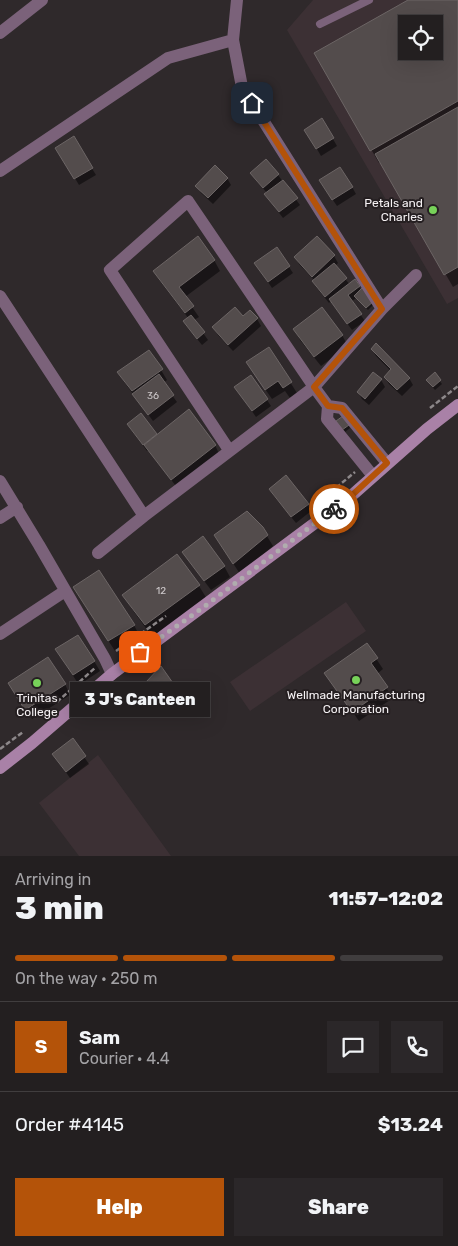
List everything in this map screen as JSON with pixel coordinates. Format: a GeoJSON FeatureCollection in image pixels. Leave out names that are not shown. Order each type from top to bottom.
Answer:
{"type":"FeatureCollection","features":[{"type":"Feature","properties":{"kind":"main road"},"geometry":{"type":"LineString","coordinates":[[0,768],[32,744],[112,674],[350,497],[427,429],[458,406]]}},
{"type":"Feature","properties":{"kind":"street"},"geometry":{"type":"LineString","coordinates":[[0,33],[42,0]]}},
{"type":"Feature","properties":{"kind":"street"},"geometry":{"type":"LineString","coordinates":[[237,0],[233,40],[242,87],[382,309]]}},
{"type":"Feature","properties":{"kind":"street"},"geometry":{"type":"LineString","coordinates":[[0,171],[168,58],[233,40]]}},
{"type":"Feature","properties":{"kind":"street"},"geometry":{"type":"LineString","coordinates":[[229,450],[110,270],[188,201],[328,406],[327,419],[373,476]]}},
{"type":"Feature","properties":{"kind":"street"},"geometry":{"type":"LineString","coordinates":[[98,553],[229,450],[314,387],[382,309],[416,275]]}},
{"type":"Feature","properties":{"kind":"street"},"geometry":{"type":"LineString","coordinates":[[0,296],[144,516]]}},
{"type":"Feature","properties":{"kind":"street"},"geometry":{"type":"LineString","coordinates":[[328,406],[342,408],[387,463]]}},
{"type":"Feature","properties":{"kind":"street"},"geometry":{"type":"LineString","coordinates":[[348,444],[362,433]]}},
{"type":"Feature","properties":{"kind":"street"},"geometry":{"type":"LineString","coordinates":[[0,481],[17,507],[112,674]]}},
{"type":"Feature","properties":{"kind":"street"},"geometry":{"type":"LineString","coordinates":[[0,518],[17,507]]}},
{"type":"Feature","properties":{"kind":"street"},"geometry":{"type":"LineString","coordinates":[[0,634],[65,590]]}},
{"type":"Feature","properties":{"kind":"lane"},"geometry":{"type":"LineString","coordinates":[[320,24],[369,0]]}},
{"type":"Feature","properties":{"kind":"path"},"geometry":{"type":"LineString","coordinates":[[430,408],[458,386]]}},
{"type":"Feature","properties":{"kind":"path"},"geometry":{"type":"LineString","coordinates":[[314,507],[364,464]]}},
{"type":"Feature","properties":{"kind":"path"},"geometry":{"type":"LineString","coordinates":[[54,705],[104,659],[168,615]]}},
{"type":"Feature","properties":{"kind":"path"},"geometry":{"type":"LineString","coordinates":[[0,749],[26,729]]}},
{"type":"Feature","properties":{"kind":"shaded area"},"geometry":{"type":"Polygon","coordinates":[[[313,0],[458,0],[458,298],[447,304],[287,30],[313,0]]]}},
{"type":"Feature","properties":{"kind":"shaded area"},"geometry":{"type":"Polygon","coordinates":[[[346,602],[366,631],[250,711],[230,682],[346,602]]]}},
{"type":"Feature","properties":{"kind":"shaded area"},"geometry":{"type":"Polygon","coordinates":[[[98,755],[171,856],[79,856],[39,803],[98,755]]]}},
{"type":"Feature","properties":{"kind":"building"},"geometry":{"type":"Polygon","coordinates":[[[408,0],[458,0],[458,101],[370,151],[314,53],[408,0]]]}},
{"type":"Feature","properties":{"kind":"building","name":"Petals and Charles"},"geometry":{"type":"Polygon","coordinates":[[[458,107],[458,267],[444,275],[375,154],[458,107]]]}},
{"type":"Feature","properties":{"kind":"building"},"geometry":{"type":"Polygon","coordinates":[[[322,118],[334,138],[316,149],[304,130],[322,118]]]}},
{"type":"Feature","properties":{"kind":"building"},"geometry":{"type":"Polygon","coordinates":[[[74,136],[93,168],[74,179],[55,148],[74,136]]]}},
{"type":"Feature","properties":{"kind":"building"},"geometry":{"type":"Polygon","coordinates":[[[266,159],[279,174],[263,188],[250,173],[266,159]]]}},
{"type":"Feature","properties":{"kind":"building"},"geometry":{"type":"Polygon","coordinates":[[[215,165],[228,178],[208,198],[195,186],[215,165]]]}},
{"type":"Feature","properties":{"kind":"building"},"geometry":{"type":"Polygon","coordinates":[[[340,167],[353,187],[332,200],[319,180],[340,167]]]}},
{"type":"Feature","properties":{"kind":"building"},"geometry":{"type":"Polygon","coordinates":[[[283,180],[298,198],[279,212],[264,194],[283,180]]]}},
{"type":"Feature","properties":{"kind":"building"},"geometry":{"type":"Polygon","coordinates":[[[198,236],[215,260],[179,287],[194,306],[185,313],[153,271],[198,236]]]}},
{"type":"Feature","properties":{"kind":"building"},"geometry":{"type":"Polygon","coordinates":[[[317,236],[335,255],[312,277],[294,257],[317,236]]]}},
{"type":"Feature","properties":{"kind":"building"},"geometry":{"type":"Polygon","coordinates":[[[277,247],[290,266],[268,282],[254,263],[277,247]]]}},
{"type":"Feature","properties":{"kind":"building"},"geometry":{"type":"Polygon","coordinates":[[[334,263],[347,278],[325,297],[312,281],[334,263]]]}},
{"type":"Feature","properties":{"kind":"building"},"geometry":{"type":"Polygon","coordinates":[[[355,279],[360,286],[348,295],[362,314],[347,324],[329,299],[355,279]]]}},
{"type":"Feature","properties":{"kind":"building"},"geometry":{"type":"Polygon","coordinates":[[[362,288],[375,300],[366,308],[354,296],[362,288]]]}},
{"type":"Feature","properties":{"kind":"building"},"geometry":{"type":"Polygon","coordinates":[[[235,307],[243,316],[250,310],[258,318],[228,345],[212,327],[235,307]]]}},
{"type":"Feature","properties":{"kind":"building"},"geometry":{"type":"Polygon","coordinates":[[[322,307],[343,335],[314,357],[293,329],[322,307]]]}},
{"type":"Feature","properties":{"kind":"building"},"geometry":{"type":"Polygon","coordinates":[[[191,315],[205,332],[197,339],[183,321],[191,315]]]}},
{"type":"Feature","properties":{"kind":"building"},"geometry":{"type":"Polygon","coordinates":[[[376,343],[410,378],[397,390],[384,377],[391,369],[371,349],[376,343]]]}},
{"type":"Feature","properties":{"kind":"building"},"geometry":{"type":"Polygon","coordinates":[[[269,347],[292,382],[283,388],[278,381],[265,390],[246,362],[269,347]]]}},
{"type":"Feature","properties":{"kind":"building"},"geometry":{"type":"Polygon","coordinates":[[[149,350],[163,369],[132,391],[117,372],[149,350]]]}},
{"type":"Feature","properties":{"kind":"building"},"geometry":{"type":"Polygon","coordinates":[[[373,372],[382,379],[365,399],[357,392],[373,372]]]}},
{"type":"Feature","properties":{"kind":"building"},"geometry":{"type":"Polygon","coordinates":[[[435,372],[441,380],[433,387],[426,380],[435,372]]]}},
{"type":"Feature","properties":{"kind":"building"},"geometry":{"type":"Polygon","coordinates":[[[159,374],[174,395],[148,415],[132,394],[159,374]]]}},
{"type":"Feature","properties":{"kind":"building"},"geometry":{"type":"Polygon","coordinates":[[[251,375],[268,399],[252,411],[234,387],[251,375]]]}},
{"type":"Feature","properties":{"kind":"building"},"geometry":{"type":"Polygon","coordinates":[[[189,409],[216,445],[171,480],[144,445],[189,409]]]}},
{"type":"Feature","properties":{"kind":"building"},"geometry":{"type":"Polygon","coordinates":[[[141,413],[157,434],[143,445],[127,424],[141,413]]]}},
{"type":"Feature","properties":{"kind":"building"},"geometry":{"type":"Polygon","coordinates":[[[343,416],[349,425],[342,430],[336,421],[343,416]]]}},
{"type":"Feature","properties":{"kind":"building"},"geometry":{"type":"Polygon","coordinates":[[[286,475],[309,504],[291,517],[269,489],[286,475]]]}},
{"type":"Feature","properties":{"kind":"building"},"geometry":{"type":"Polygon","coordinates":[[[247,511],[263,527],[268,535],[233,564],[214,535],[247,511]]]}},
{"type":"Feature","properties":{"kind":"building"},"geometry":{"type":"Polygon","coordinates":[[[203,536],[225,566],[204,581],[182,552],[203,536]]]}},
{"type":"Feature","properties":{"kind":"building"},"geometry":{"type":"Polygon","coordinates":[[[177,554],[200,585],[145,625],[122,595],[177,554]]]}},
{"type":"Feature","properties":{"kind":"building"},"geometry":{"type":"Polygon","coordinates":[[[99,570],[135,625],[108,641],[73,587],[99,570]]]}},
{"type":"Feature","properties":{"kind":"building"},"geometry":{"type":"Polygon","coordinates":[[[78,635],[95,661],[73,675],[55,649],[78,635]]]}},
{"type":"Feature","properties":{"kind":"building","name":"Wellmade Manufacturing Corporation"},"geometry":{"type":"Polygon","coordinates":[[[367,643],[378,658],[371,663],[388,687],[352,712],[324,673],[367,643]]]}},
{"type":"Feature","properties":{"kind":"building","name":"Trinitas College"},"geometry":{"type":"Polygon","coordinates":[[[48,657],[66,684],[25,710],[8,683],[48,657]]]}},
{"type":"Feature","properties":{"kind":"building"},"geometry":{"type":"Polygon","coordinates":[[[161,666],[175,686],[159,694],[146,682],[161,666]]]}},
{"type":"Feature","properties":{"kind":"building"},"geometry":{"type":"Polygon","coordinates":[[[73,738],[86,756],[66,772],[52,754],[73,738]]]}},
{"type":"Feature","properties":{"kind":"way so far"},"geometry":{"type":"LineString","coordinates":[[140,652],[201,609],[334,509]]}},
{"type":"Feature","properties":{"kind":"place","name":"Petals and Charles"},"geometry":{"type":"Point","coordinates":[433,210]}},
{"type":"Feature","properties":{"kind":"place","name":"3 J's Canteen"},"geometry":{"type":"Point","coordinates":[140,652]}},
{"type":"Feature","properties":{"kind":"place","name":"Wellmade Manufacturing Corporation"},"geometry":{"type":"Point","coordinates":[356,680]}},
{"type":"Feature","properties":{"kind":"place","name":"Trinitas College"},"geometry":{"type":"Point","coordinates":[37,683]}},
{"type":"Feature","properties":{"kind":"route"},"geometry":{"type":"LineString","coordinates":[[252,103],[382,309],[314,387],[328,406],[342,408],[387,463],[334,509]]}}]}
